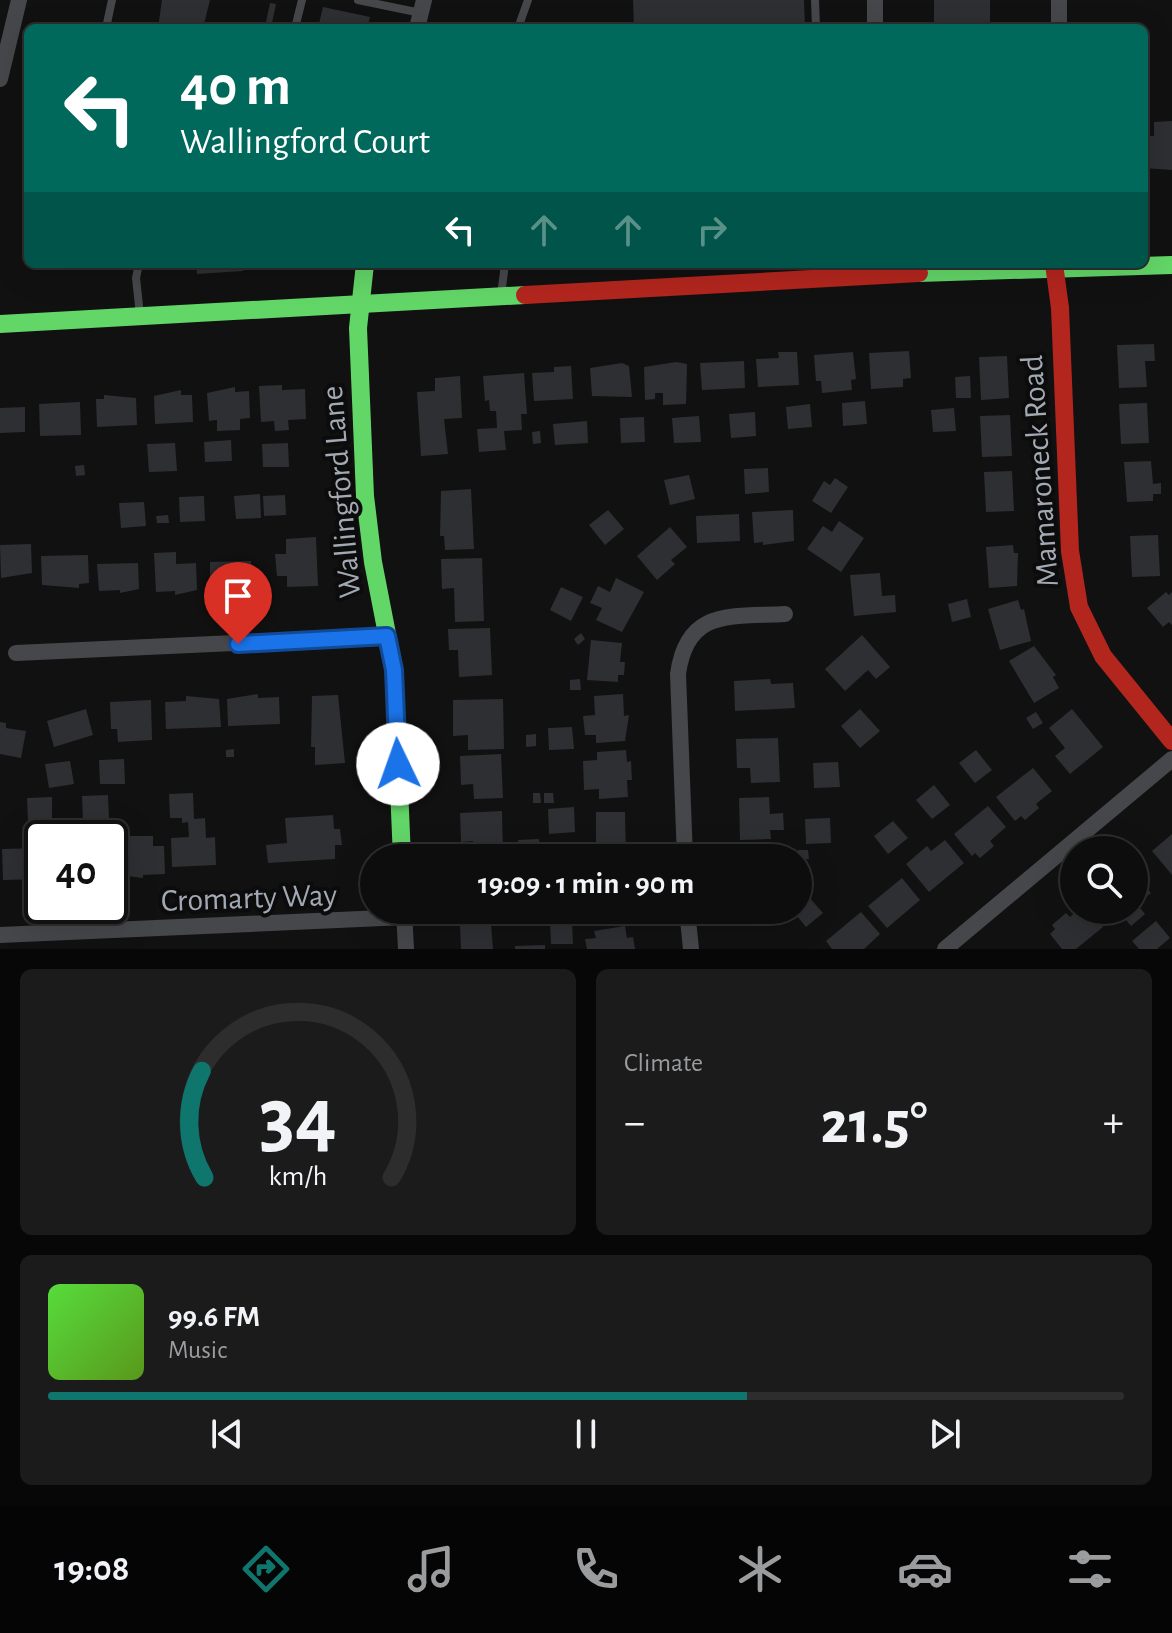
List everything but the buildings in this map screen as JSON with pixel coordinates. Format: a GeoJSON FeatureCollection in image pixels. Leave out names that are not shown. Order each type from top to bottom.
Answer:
{"type":"FeatureCollection","features":[{"type":"Feature","properties":{"kind":"street"},"geometry":{"type":"LineString","coordinates":[[0,79],[19,0]]}},
{"type":"Feature","properties":{"kind":"street"},"geometry":{"type":"LineString","coordinates":[[875,0],[875,24]]}},
{"type":"Feature","properties":{"kind":"street"},"geometry":{"type":"LineString","coordinates":[[1059,0],[1059,24]]}},
{"type":"Feature","properties":{"kind":"street"},"geometry":{"type":"LineString","coordinates":[[1148,265],[1172,265]]}},
{"type":"Feature","properties":{"kind":"street","name":"Wallingford Lane"},"geometry":{"type":"LineString","coordinates":[[364,268],[359,305],[365,496],[394,670],[401,844]]}},
{"type":"Feature","properties":{"kind":"street"},"geometry":{"type":"LineString","coordinates":[[0,324],[501,296],[828,271],[965,268]]}},
{"type":"Feature","properties":{"kind":"street","name":"Mamaroneck Road"},"geometry":{"type":"LineString","coordinates":[[1054,268],[1060,308],[1073,583],[1088,630],[1103,656],[1172,741]]}},
{"type":"Feature","properties":{"kind":"street"},"geometry":{"type":"LineString","coordinates":[[684,844],[678,674],[681,652],[690,635],[705,622],[723,617],[785,614]]}},
{"type":"Feature","properties":{"kind":"street"},"geometry":{"type":"LineString","coordinates":[[16,653],[387,636]]}},
{"type":"Feature","properties":{"kind":"street"},"geometry":{"type":"LineString","coordinates":[[945,949],[1172,759]]}},
{"type":"Feature","properties":{"kind":"street","name":"Cromarty Way"},"geometry":{"type":"LineString","coordinates":[[0,935],[20,942],[360,917]]}},
{"type":"Feature","properties":{"kind":"street"},"geometry":{"type":"LineString","coordinates":[[405,924],[406,949]]}},
{"type":"Feature","properties":{"kind":"street"},"geometry":{"type":"LineString","coordinates":[[688,924],[691,949]]}},
{"type":"Feature","properties":{"kind":"lane"},"geometry":{"type":"LineString","coordinates":[[107,24],[112,0]]}},
{"type":"Feature","properties":{"kind":"lane"},"geometry":{"type":"LineString","coordinates":[[296,24],[302,0]]}},
{"type":"Feature","properties":{"kind":"lane"},"geometry":{"type":"LineString","coordinates":[[358,0],[421,14]]}},
{"type":"Feature","properties":{"kind":"lane"},"geometry":{"type":"LineString","coordinates":[[519,24],[528,0]]}},
{"type":"Feature","properties":{"kind":"lane"},"geometry":{"type":"LineString","coordinates":[[815,0],[816,24]]}},
{"type":"Feature","properties":{"kind":"lane"},"geometry":{"type":"LineString","coordinates":[[138,268],[136,278],[141,317]]}},
{"type":"Feature","properties":{"kind":"lane"},"geometry":{"type":"LineString","coordinates":[[501,296],[504,268]]}},
{"type":"Feature","properties":{"kind":"traffic: fast"},"geometry":{"type":"LineString","coordinates":[[1148,266],[1172,265]]}},
{"type":"Feature","properties":{"kind":"traffic: fast"},"geometry":{"type":"LineString","coordinates":[[365,268],[358,328],[365,496],[373,562],[394,670],[401,844]]}},
{"type":"Feature","properties":{"kind":"traffic: fast"},"geometry":{"type":"LineString","coordinates":[[919,273],[1077,268]]}},
{"type":"Feature","properties":{"kind":"traffic: fast"},"geometry":{"type":"LineString","coordinates":[[0,324],[525,295]]}},
{"type":"Feature","properties":{"kind":"traffic: jam"},"geometry":{"type":"LineString","coordinates":[[1055,268],[1060,308],[1070,551],[1079,607],[1103,656],[1172,741]]}},
{"type":"Feature","properties":{"kind":"traffic: jam"},"geometry":{"type":"LineString","coordinates":[[525,295],[919,273]]}},
{"type":"Feature","properties":{"kind":"route"},"geometry":{"type":"LineString","coordinates":[[238,644],[387,636],[394,670],[398,764]]}}]}
